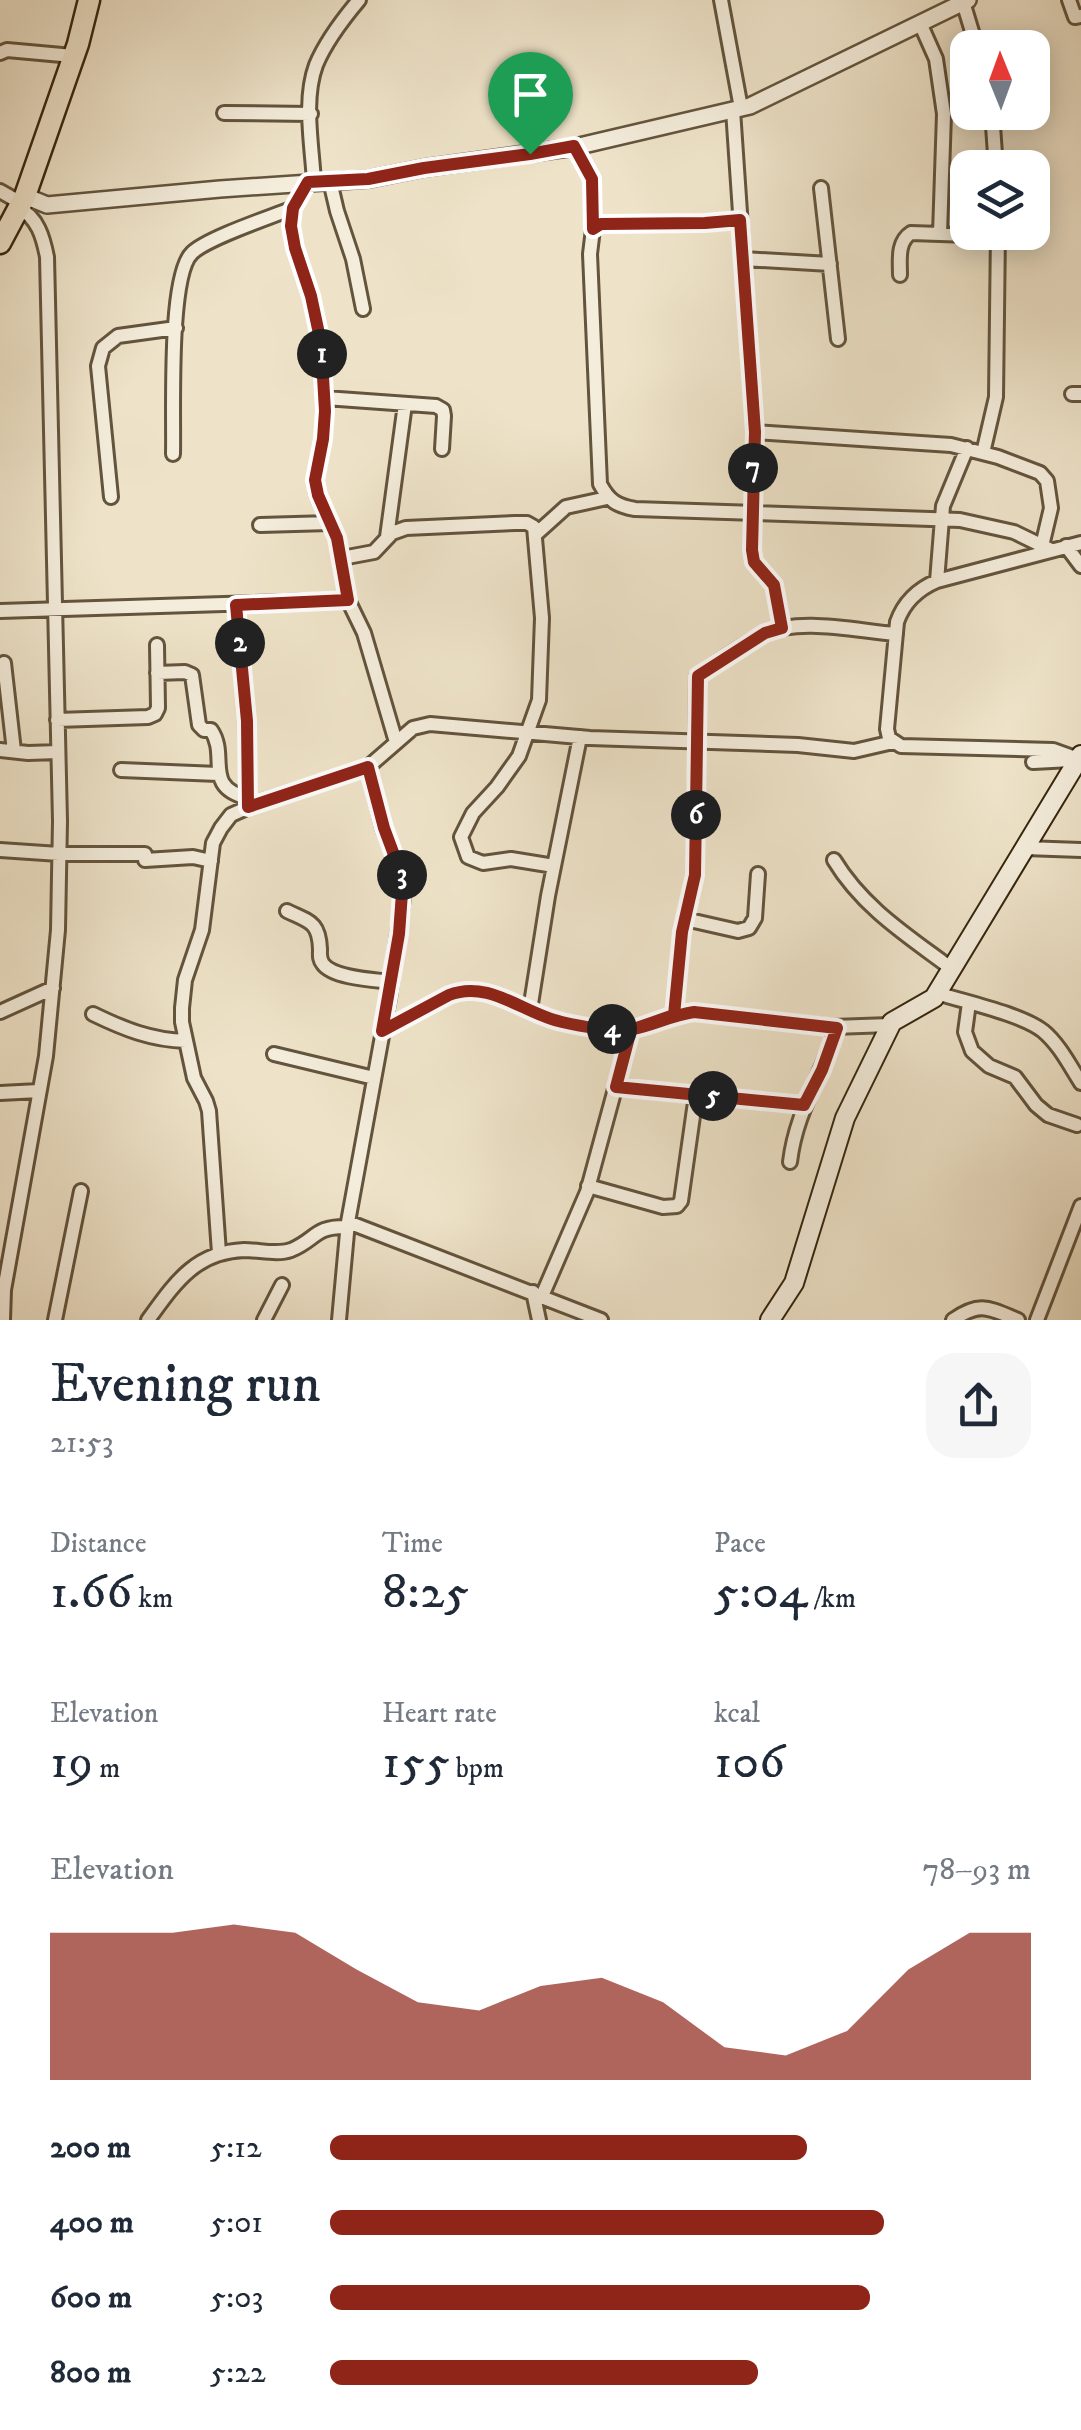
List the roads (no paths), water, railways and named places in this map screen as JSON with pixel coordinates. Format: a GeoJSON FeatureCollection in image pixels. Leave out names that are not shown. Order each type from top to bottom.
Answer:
{"type":"FeatureCollection","features":[{"type":"Feature","properties":{"kind":"highway"},"geometry":{"type":"LineString","coordinates":[[0,243],[22,202],[74,56],[89,0]]}},
{"type":"Feature","properties":{"kind":"main road"},"geometry":{"type":"LineString","coordinates":[[770,1320],[794,1283],[846,1118],[890,1025],[934,998],[1080,757]]}},
{"type":"Feature","properties":{"kind":"street"},"geometry":{"type":"LineString","coordinates":[[360,0],[328,42],[315,68],[310,114],[317,182],[337,211],[363,309]]}},
{"type":"Feature","properties":{"kind":"street"},"geometry":{"type":"LineString","coordinates":[[721,0],[737,109],[740,220],[755,432],[754,562],[774,585],[782,628]]}},
{"type":"Feature","properties":{"kind":"street"},"geometry":{"type":"LineString","coordinates":[[1069,0],[1075,17],[1081,16]]}},
{"type":"Feature","properties":{"kind":"street"},"geometry":{"type":"LineString","coordinates":[[0,190],[22,202],[48,205],[368,179],[574,146],[750,106],[966,1],[973,30]]}},
{"type":"Feature","properties":{"kind":"street"},"geometry":{"type":"LineString","coordinates":[[920,23],[936,60],[944,114],[940,234]]}},
{"type":"Feature","properties":{"kind":"street"},"geometry":{"type":"LineString","coordinates":[[0,53],[7,50],[74,56]]}},
{"type":"Feature","properties":{"kind":"street"},"geometry":{"type":"LineString","coordinates":[[224,113],[310,114]]}},
{"type":"Feature","properties":{"kind":"street"},"geometry":{"type":"LineString","coordinates":[[574,146],[592,179],[590,269],[600,484],[607,498],[618,506],[636,509],[940,519],[992,526],[1047,548]]}},
{"type":"Feature","properties":{"kind":"street"},"geometry":{"type":"LineString","coordinates":[[173,454],[177,296],[185,266],[192,253],[213,240],[293,208],[317,182]]}},
{"type":"Feature","properties":{"kind":"street"},"geometry":{"type":"LineString","coordinates":[[821,188],[838,339]]}},
{"type":"Feature","properties":{"kind":"street"},"geometry":{"type":"LineString","coordinates":[[3,1320],[4,1290],[46,1056],[58,930],[60,854],[47,257],[41,232],[22,202]]}},
{"type":"Feature","properties":{"kind":"street"},"geometry":{"type":"LineString","coordinates":[[293,208],[295,248],[321,343],[323,439],[315,480],[337,538],[348,600],[364,633],[396,742]]}},
{"type":"Feature","properties":{"kind":"street"},"geometry":{"type":"LineString","coordinates":[[593,229],[601,224],[740,220]]}},
{"type":"Feature","properties":{"kind":"street"},"geometry":{"type":"LineString","coordinates":[[900,275],[904,237],[910,233],[950,234]]}},
{"type":"Feature","properties":{"kind":"street"},"geometry":{"type":"LineString","coordinates":[[984,452],[996,397],[998,250]]}},
{"type":"Feature","properties":{"kind":"street"},"geometry":{"type":"LineString","coordinates":[[743,259],[830,264]]}},
{"type":"Feature","properties":{"kind":"street"},"geometry":{"type":"LineString","coordinates":[[111,497],[98,366],[102,348],[118,336],[176,328]]}},
{"type":"Feature","properties":{"kind":"street"},"geometry":{"type":"LineString","coordinates":[[324,398],[436,406],[444,416],[442,449]]}},
{"type":"Feature","properties":{"kind":"street"},"geometry":{"type":"LineString","coordinates":[[387,537],[405,404]]}},
{"type":"Feature","properties":{"kind":"street"},"geometry":{"type":"LineString","coordinates":[[755,432],[966,448],[1040,472],[1047,481],[1051,508],[1047,548]]}},
{"type":"Feature","properties":{"kind":"street"},"geometry":{"type":"LineString","coordinates":[[938,581],[940,519],[966,448]]}},
{"type":"Feature","properties":{"kind":"street"},"geometry":{"type":"LineString","coordinates":[[536,534],[566,507],[607,498]]}},
{"type":"Feature","properties":{"kind":"street"},"geometry":{"type":"LineString","coordinates":[[260,525],[330,523]]}},
{"type":"Feature","properties":{"kind":"street"},"geometry":{"type":"LineString","coordinates":[[342,558],[374,552],[387,537],[406,528],[515,523],[534,527],[543,644],[539,700],[519,756],[498,787],[472,813],[461,837],[468,856],[483,863],[512,859],[554,866]]}},
{"type":"Feature","properties":{"kind":"street"},"geometry":{"type":"LineString","coordinates":[[1080,757],[1052,750],[902,746],[889,738],[887,729],[897,622],[903,608],[925,586],[1047,548],[1081,542]]}},
{"type":"Feature","properties":{"kind":"street"},"geometry":{"type":"LineString","coordinates":[[1066,546],[1081,566]]}},
{"type":"Feature","properties":{"kind":"street"},"geometry":{"type":"LineString","coordinates":[[0,611],[348,600]]}},
{"type":"Feature","properties":{"kind":"street"},"geometry":{"type":"LineString","coordinates":[[236,605],[247,721],[248,803]]}},
{"type":"Feature","properties":{"kind":"street"},"geometry":{"type":"LineString","coordinates":[[674,1015],[685,918],[695,875],[698,676],[765,633],[782,628],[799,625],[896,634]]}},
{"type":"Feature","properties":{"kind":"street"},"geometry":{"type":"LineString","coordinates":[[57,720],[155,714],[157,645]]}},
{"type":"Feature","properties":{"kind":"street"},"geometry":{"type":"LineString","coordinates":[[4,663],[7,751],[58,752]]}},
{"type":"Feature","properties":{"kind":"street"},"geometry":{"type":"LineString","coordinates":[[157,673],[192,674],[198,725],[211,730],[216,738],[218,774],[229,790],[248,803]]}},
{"type":"Feature","properties":{"kind":"street"},"geometry":{"type":"LineString","coordinates":[[219,1253],[209,1111],[194,1078],[182,1022],[185,980],[202,930],[213,843],[231,815],[248,803],[368,767],[413,728],[430,724],[580,737],[854,751],[893,742]]}},
{"type":"Feature","properties":{"kind":"street"},"geometry":{"type":"LineString","coordinates":[[530,1010],[580,737]]}},
{"type":"Feature","properties":{"kind":"street"},"geometry":{"type":"LineString","coordinates":[[1033,762],[1080,757]]}},
{"type":"Feature","properties":{"kind":"street"},"geometry":{"type":"LineString","coordinates":[[339,1320],[347,1224],[403,898],[403,879],[368,767]]}},
{"type":"Feature","properties":{"kind":"street"},"geometry":{"type":"LineString","coordinates":[[121,770],[218,774]]}},
{"type":"Feature","properties":{"kind":"street"},"geometry":{"type":"LineString","coordinates":[[1024,848],[1081,850]]}},
{"type":"Feature","properties":{"kind":"street"},"geometry":{"type":"LineString","coordinates":[[0,850],[193,857],[212,861]]}},
{"type":"Feature","properties":{"kind":"street"},"geometry":{"type":"LineString","coordinates":[[834,860],[848,884],[870,907],[952,968]]}},
{"type":"Feature","properties":{"kind":"street"},"geometry":{"type":"LineString","coordinates":[[685,918],[738,931],[749,928],[754,918],[758,874]]}},
{"type":"Feature","properties":{"kind":"street"},"geometry":{"type":"LineString","coordinates":[[287,912],[318,929],[324,966],[333,972],[391,982]]}},
{"type":"Feature","properties":{"kind":"street"},"geometry":{"type":"LineString","coordinates":[[0,1012],[53,988]]}},
{"type":"Feature","properties":{"kind":"street"},"geometry":{"type":"LineString","coordinates":[[382,1031],[460,990],[499,996],[558,1022],[631,1030],[694,1012],[837,1028],[890,1025]]}},
{"type":"Feature","properties":{"kind":"street"},"geometry":{"type":"LineString","coordinates":[[937,992],[1042,1030],[1081,1083]]}},
{"type":"Feature","properties":{"kind":"street"},"geometry":{"type":"LineString","coordinates":[[969,1003],[965,1032],[972,1050],[989,1066],[1015,1077],[1036,1106],[1077,1125]]}},
{"type":"Feature","properties":{"kind":"street"},"geometry":{"type":"LineString","coordinates":[[93,1014],[132,1032],[186,1041]]}},
{"type":"Feature","properties":{"kind":"street"},"geometry":{"type":"LineString","coordinates":[[790,1162],[804,1105],[837,1028]]}},
{"type":"Feature","properties":{"kind":"street"},"geometry":{"type":"LineString","coordinates":[[539,1320],[538,1294],[588,1186],[631,1030]]}},
{"type":"Feature","properties":{"kind":"street"},"geometry":{"type":"LineString","coordinates":[[274,1054],[374,1078]]}},
{"type":"Feature","properties":{"kind":"street"},"geometry":{"type":"LineString","coordinates":[[616,1087],[804,1105]]}},
{"type":"Feature","properties":{"kind":"street"},"geometry":{"type":"LineString","coordinates":[[0,1093],[40,1091]]}},
{"type":"Feature","properties":{"kind":"street"},"geometry":{"type":"LineString","coordinates":[[588,1186],[663,1208],[677,1206],[681,1201],[696,1094]]}},
{"type":"Feature","properties":{"kind":"street"},"geometry":{"type":"LineString","coordinates":[[54,1320],[82,1191]]}},
{"type":"Feature","properties":{"kind":"street"},"geometry":{"type":"LineString","coordinates":[[1037,1320],[1081,1206]]}},
{"type":"Feature","properties":{"kind":"street"},"geometry":{"type":"LineString","coordinates":[[148,1320],[177,1280],[219,1253],[288,1251],[319,1230],[347,1224],[601,1320]]}},
{"type":"Feature","properties":{"kind":"street"},"geometry":{"type":"LineString","coordinates":[[264,1320],[282,1285]]}},
{"type":"Feature","properties":{"kind":"street"},"geometry":{"type":"LineString","coordinates":[[953,1320],[981,1306],[1018,1320]]}}]}
